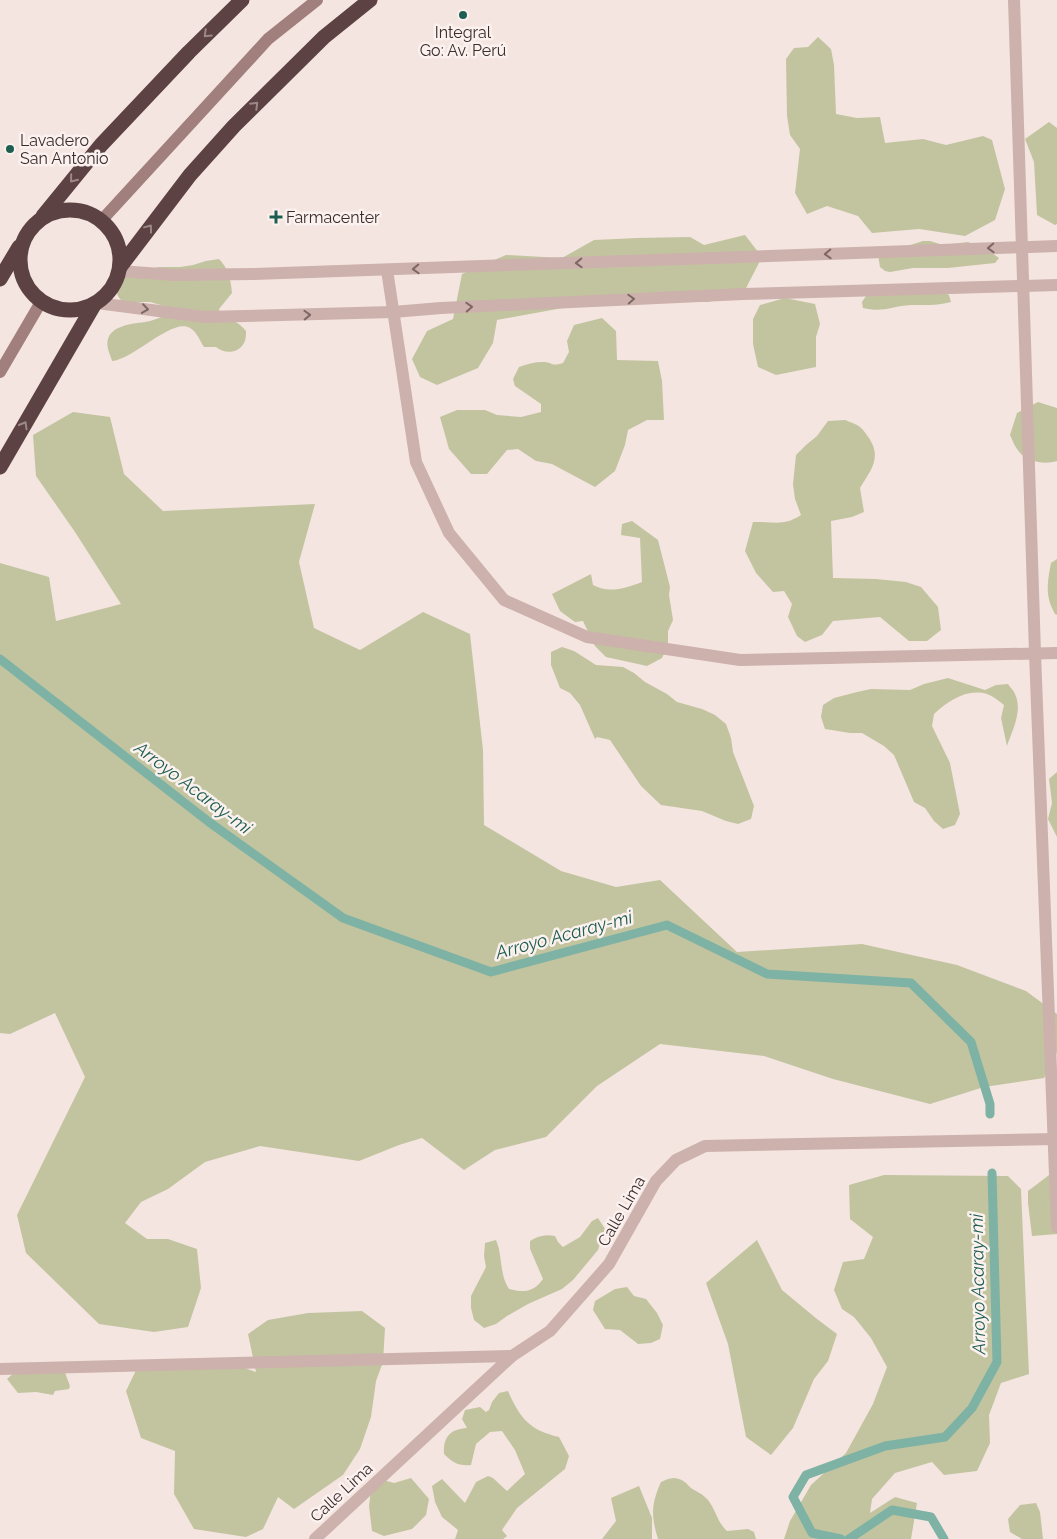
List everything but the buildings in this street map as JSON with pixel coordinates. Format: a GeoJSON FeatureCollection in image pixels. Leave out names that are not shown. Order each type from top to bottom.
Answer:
{"type":"FeatureCollection","features":[{"type":"Feature","properties":{"kind":"highway"},"geometry":{"type":"LineString","coordinates":[[0,279],[23,240],[101,145],[189,52],[242,0]]}},
{"type":"Feature","properties":{"kind":"highway"},"geometry":{"type":"LineString","coordinates":[[119,269],[190,175],[234,126],[324,37],[370,0]]}},
{"type":"Feature","properties":{"kind":"highway"},"geometry":{"type":"LineString","coordinates":[[23,240],[20,253],[20,267],[23,280],[30,292],[41,302],[53,308],[67,311],[80,310],[95,304],[107,294],[114,283],[119,269],[120,253],[116,239],[108,227],[97,217],[70,209],[56,211],[40,219]]}},
{"type":"Feature","properties":{"kind":"highway"},"geometry":{"type":"LineString","coordinates":[[0,467],[95,304]]}},
{"type":"Feature","properties":{"kind":"street"},"geometry":{"type":"LineString","coordinates":[[101,222],[268,38],[317,0]]}},
{"type":"Feature","properties":{"kind":"street"},"geometry":{"type":"LineString","coordinates":[[1014,0],[1035,654],[1057,1227]]}},
{"type":"Feature","properties":{"kind":"street"},"geometry":{"type":"LineString","coordinates":[[119,269],[175,275],[387,270],[1057,246]]}},
{"type":"Feature","properties":{"kind":"street"},"geometry":{"type":"LineString","coordinates":[[387,270],[416,462],[449,533],[504,600],[587,637],[740,660],[1057,653]]}},
{"type":"Feature","properties":{"kind":"street"},"geometry":{"type":"LineString","coordinates":[[95,304],[205,317],[393,312],[441,308],[743,294],[1057,285]]}},
{"type":"Feature","properties":{"kind":"street"},"geometry":{"type":"LineString","coordinates":[[0,372],[41,302]]}},
{"type":"Feature","properties":{"kind":"street","name":"Calle Lima"},"geometry":{"type":"LineString","coordinates":[[315,1539],[512,1356],[550,1331],[609,1264],[656,1181],[676,1160],[705,1146],[1055,1139]]}},
{"type":"Feature","properties":{"kind":"street"},"geometry":{"type":"LineString","coordinates":[[0,1368],[512,1356]]}},
{"type":"Feature","properties":{"kind":"green space"},"geometry":{"type":"Polygon","coordinates":[[[818,37],[831,49],[834,65],[836,114],[857,118],[880,117],[885,143],[923,139],[946,145],[983,136],[992,140],[1005,189],[995,220],[965,236],[919,229],[872,233],[858,216],[827,206],[807,214],[795,193],[800,149],[790,135],[787,116],[786,59],[794,48],[808,47],[818,37]]]}},
{"type":"Feature","properties":{"kind":"green space"},"geometry":{"type":"Polygon","coordinates":[[[1049,122],[1057,128],[1057,224],[1055,225],[1037,215],[1034,162],[1025,139],[1049,122]]]}},
{"type":"Feature","properties":{"kind":"green space"},"geometry":{"type":"Polygon","coordinates":[[[745,235],[762,257],[743,294],[708,302],[647,302],[568,307],[497,320],[493,343],[478,368],[437,385],[420,377],[412,359],[427,331],[453,319],[462,274],[506,255],[562,258],[594,240],[690,237],[704,245],[745,235]]]}},
{"type":"Feature","properties":{"kind":"green space"},"geometry":{"type":"Polygon","coordinates":[[[923,241],[943,245],[968,242],[988,250],[999,258],[995,263],[948,268],[913,268],[890,272],[880,267],[878,255],[923,241]]]}},
{"type":"Feature","properties":{"kind":"green space"},"geometry":{"type":"Polygon","coordinates":[[[219,259],[225,266],[231,283],[232,293],[219,309],[220,315],[231,319],[246,331],[245,340],[241,347],[235,351],[227,352],[216,347],[204,347],[190,328],[183,326],[164,333],[121,359],[112,361],[108,349],[108,341],[114,331],[125,325],[148,322],[164,316],[164,306],[150,302],[123,302],[116,288],[124,274],[159,267],[193,265],[219,259]]]}},
{"type":"Feature","properties":{"kind":"green space"},"geometry":{"type":"Polygon","coordinates":[[[943,292],[949,295],[951,302],[876,310],[863,308],[862,302],[866,296],[943,292]]]}},
{"type":"Feature","properties":{"kind":"green space"},"geometry":{"type":"Polygon","coordinates":[[[785,298],[815,304],[820,324],[816,337],[816,367],[776,375],[758,367],[753,344],[753,319],[760,305],[785,298]]]}},
{"type":"Feature","properties":{"kind":"green space"},"geometry":{"type":"Polygon","coordinates":[[[602,318],[616,331],[617,360],[658,361],[662,381],[664,420],[647,420],[628,430],[625,445],[615,471],[595,487],[552,464],[536,461],[518,449],[507,450],[487,474],[471,474],[449,449],[440,417],[457,410],[485,410],[497,415],[521,417],[541,412],[541,404],[515,386],[513,379],[519,367],[537,362],[556,365],[563,363],[569,352],[567,341],[574,325],[602,318]]]}},
{"type":"Feature","properties":{"kind":"green space"},"geometry":{"type":"Polygon","coordinates":[[[1038,402],[1057,408],[1057,461],[1046,463],[1030,460],[1020,453],[1010,435],[1017,413],[1038,402]]]}},
{"type":"Feature","properties":{"kind":"green space"},"geometry":{"type":"Polygon","coordinates":[[[73,412],[110,417],[124,474],[163,511],[315,504],[299,562],[314,628],[360,650],[423,612],[470,634],[483,750],[484,825],[561,871],[616,887],[660,880],[737,952],[862,944],[957,965],[1026,991],[1057,1014],[1057,1052],[1044,1078],[984,1087],[930,1104],[833,1079],[764,1056],[660,1044],[597,1086],[546,1137],[495,1150],[464,1170],[422,1138],[359,1161],[260,1146],[205,1162],[168,1189],[141,1202],[125,1223],[147,1239],[168,1239],[197,1249],[201,1288],[188,1327],[154,1332],[99,1324],[26,1253],[17,1215],[85,1077],[55,1013],[10,1034],[0,1033],[0,563],[49,577],[56,621],[121,604],[75,532],[36,476],[33,435],[73,412]]]}},
{"type":"Feature","properties":{"kind":"green space"},"geometry":{"type":"Polygon","coordinates":[[[845,420],[857,425],[864,431],[873,445],[875,458],[871,470],[860,488],[864,512],[852,517],[831,521],[833,578],[906,582],[921,587],[938,607],[941,630],[927,641],[909,641],[880,617],[833,621],[822,635],[805,642],[797,636],[788,617],[792,604],[784,591],[773,592],[756,573],[745,551],[753,522],[778,523],[795,519],[801,515],[795,499],[793,484],[796,455],[817,436],[828,421],[845,420]]]}},
{"type":"Feature","properties":{"kind":"green space"},"geometry":{"type":"Polygon","coordinates":[[[632,521],[658,540],[670,587],[669,595],[673,620],[668,631],[668,645],[662,658],[647,666],[606,657],[595,646],[583,621],[575,622],[560,611],[552,594],[591,574],[593,585],[611,590],[642,582],[640,538],[621,535],[622,524],[632,521]]]}},
{"type":"Feature","properties":{"kind":"green space"},"geometry":{"type":"Polygon","coordinates":[[[1057,559],[1057,615],[1052,608],[1048,590],[1051,563],[1057,559]]]}},
{"type":"Feature","properties":{"kind":"green space"},"geometry":{"type":"Polygon","coordinates":[[[562,647],[574,651],[596,665],[623,667],[677,702],[702,709],[715,715],[726,724],[733,752],[754,806],[751,819],[738,824],[702,811],[661,805],[641,786],[610,740],[597,737],[595,739],[580,705],[570,693],[560,688],[551,665],[551,652],[562,647]]]}},
{"type":"Feature","properties":{"kind":"green space"},"geometry":{"type":"Polygon","coordinates":[[[948,678],[985,690],[996,685],[1008,684],[1015,694],[1018,707],[1016,721],[1007,746],[1001,718],[1004,705],[989,695],[980,693],[965,694],[952,700],[934,714],[932,726],[950,763],[960,814],[955,825],[943,829],[934,821],[925,808],[914,802],[894,755],[884,746],[862,733],[825,729],[821,717],[823,705],[834,698],[871,689],[910,690],[924,684],[948,678]]]}},
{"type":"Feature","properties":{"kind":"green space"},"geometry":{"type":"Polygon","coordinates":[[[1057,772],[1057,837],[1048,819],[1052,803],[1049,779],[1057,772]]]}},
{"type":"Feature","properties":{"kind":"green space"},"geometry":{"type":"Polygon","coordinates":[[[1057,1169],[1057,1234],[1032,1236],[1028,1191],[1057,1169]]]}},
{"type":"Feature","properties":{"kind":"green space"},"geometry":{"type":"Polygon","coordinates":[[[884,1175],[1008,1176],[1021,1189],[1029,1374],[1001,1383],[989,1415],[990,1443],[977,1471],[944,1475],[932,1462],[895,1473],[872,1499],[870,1513],[895,1497],[917,1503],[911,1539],[784,1539],[790,1521],[811,1485],[846,1453],[873,1404],[887,1367],[871,1338],[854,1317],[842,1309],[834,1290],[843,1262],[864,1259],[873,1237],[850,1219],[849,1185],[884,1175]]]}},
{"type":"Feature","properties":{"kind":"green space"},"geometry":{"type":"Polygon","coordinates":[[[598,1218],[605,1229],[598,1250],[573,1280],[562,1289],[528,1304],[496,1324],[484,1328],[474,1320],[471,1296],[486,1267],[484,1256],[485,1243],[496,1240],[504,1277],[509,1289],[528,1290],[536,1287],[543,1279],[530,1249],[530,1241],[542,1236],[555,1236],[563,1247],[580,1237],[592,1221],[598,1218]]]}},
{"type":"Feature","properties":{"kind":"green space"},"geometry":{"type":"Polygon","coordinates":[[[757,1240],[782,1290],[837,1334],[828,1361],[814,1379],[793,1428],[771,1455],[746,1437],[728,1344],[706,1283],[757,1240]]]}},
{"type":"Feature","properties":{"kind":"green space"},"geometry":{"type":"Polygon","coordinates":[[[627,1287],[634,1296],[646,1299],[657,1313],[663,1325],[660,1339],[651,1343],[638,1344],[620,1330],[605,1329],[593,1310],[595,1301],[615,1289],[627,1287]]]}},
{"type":"Feature","properties":{"kind":"green space"},"geometry":{"type":"Polygon","coordinates":[[[362,1311],[385,1328],[383,1362],[376,1381],[371,1417],[360,1449],[343,1475],[294,1509],[278,1497],[263,1529],[246,1537],[194,1529],[174,1494],[175,1451],[141,1438],[126,1391],[139,1364],[230,1363],[256,1372],[248,1334],[268,1320],[308,1313],[362,1311]]]}},
{"type":"Feature","properties":{"kind":"green space"},"geometry":{"type":"Polygon","coordinates":[[[61,1362],[70,1386],[69,1389],[55,1391],[53,1395],[36,1392],[18,1393],[7,1379],[22,1366],[61,1362]]]}},
{"type":"Feature","properties":{"kind":"green space"},"geometry":{"type":"Polygon","coordinates":[[[508,1391],[517,1409],[527,1422],[540,1431],[559,1437],[569,1456],[565,1469],[517,1508],[502,1530],[507,1536],[503,1539],[455,1539],[458,1530],[442,1517],[435,1502],[432,1486],[442,1479],[465,1503],[476,1482],[488,1476],[493,1478],[507,1491],[525,1474],[515,1450],[502,1431],[490,1432],[476,1444],[471,1465],[456,1463],[444,1454],[446,1439],[449,1435],[456,1430],[467,1428],[462,1419],[465,1410],[480,1407],[486,1412],[499,1393],[508,1391]]]}},
{"type":"Feature","properties":{"kind":"green space"},"geometry":{"type":"Polygon","coordinates":[[[411,1478],[429,1499],[426,1515],[412,1529],[384,1536],[372,1531],[369,1506],[371,1490],[383,1480],[394,1483],[411,1478]]]}},
{"type":"Feature","properties":{"kind":"green space"},"geometry":{"type":"Polygon","coordinates":[[[674,1478],[684,1481],[706,1498],[727,1531],[748,1529],[754,1532],[756,1539],[658,1539],[653,1517],[655,1497],[661,1482],[674,1478]]]}},
{"type":"Feature","properties":{"kind":"green space"},"geometry":{"type":"Polygon","coordinates":[[[639,1486],[652,1518],[652,1539],[602,1539],[616,1521],[611,1498],[639,1486]]]}},
{"type":"Feature","properties":{"kind":"green space"},"geometry":{"type":"Polygon","coordinates":[[[1036,1503],[1040,1512],[1043,1539],[1022,1539],[1010,1532],[1008,1519],[1020,1505],[1036,1503]]]}},
{"type":"Feature","properties":{"kind":"waterway","name":"Arroyo Acaray-mi"},"geometry":{"type":"LineString","coordinates":[[0,659],[209,822],[343,918],[491,972],[667,925],[767,974],[911,983],[971,1042],[990,1104],[990,1114]]}},
{"type":"Feature","properties":{"kind":"waterway","name":"Arroyo Acaray-mi"},"geometry":{"type":"LineString","coordinates":[[841,1539],[812,1533],[793,1497],[806,1475],[885,1446],[945,1437],[972,1408],[997,1362],[992,1173]]}},
{"type":"Feature","properties":{"kind":"waterway","name":"Arroyo Acaray-mi"},"geometry":{"type":"LineString","coordinates":[[849,1539],[892,1510],[931,1517],[944,1539]]}},
{"type":"Feature","properties":{"kind":"place","name":"Integral Go: Av. Perú"},"geometry":{"type":"Point","coordinates":[463,15]}},
{"type":"Feature","properties":{"kind":"place","name":"Lavadero San Antonio"},"geometry":{"type":"Point","coordinates":[10,149]}},
{"type":"Feature","properties":{"kind":"place","name":"Farmacenter"},"geometry":{"type":"Point","coordinates":[276,217]}}]}
